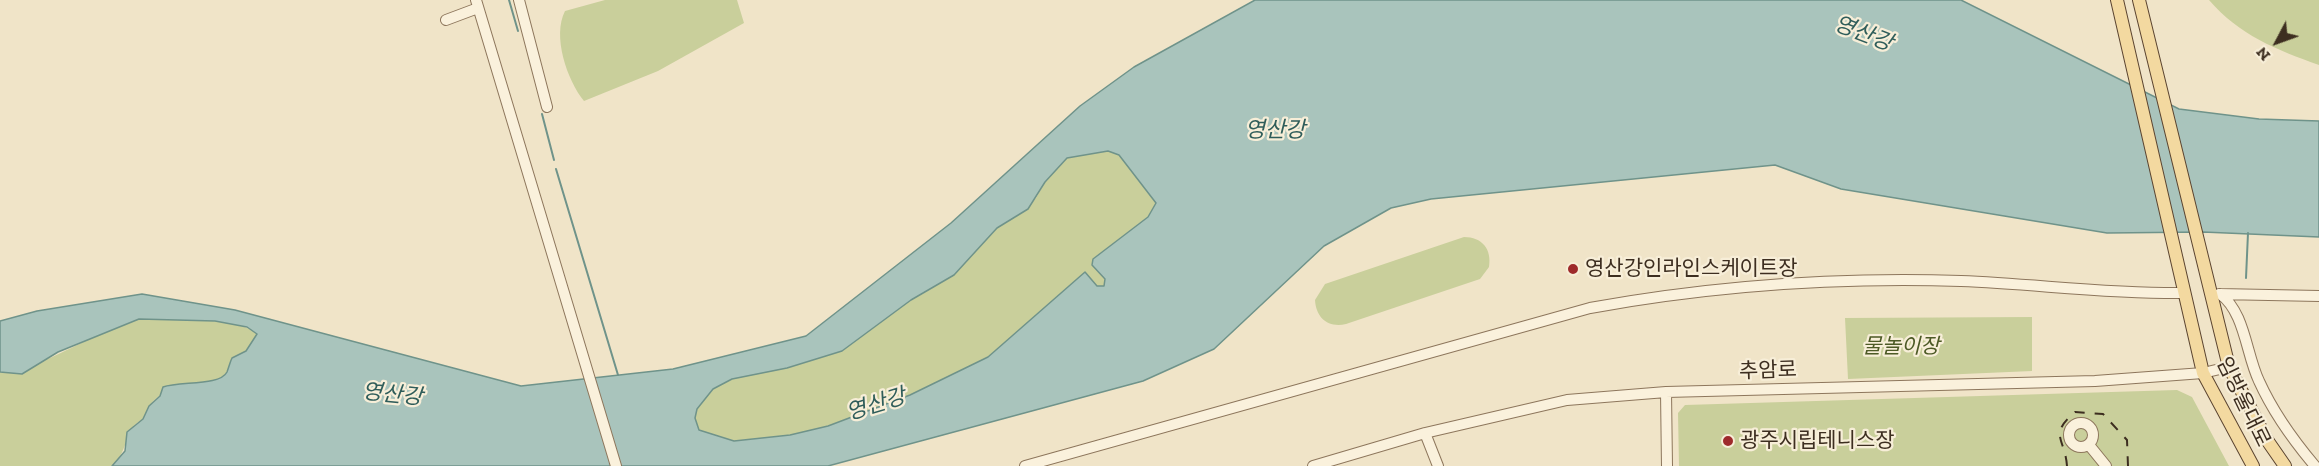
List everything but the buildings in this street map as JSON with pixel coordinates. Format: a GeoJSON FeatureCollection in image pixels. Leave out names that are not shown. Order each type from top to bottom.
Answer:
{"type":"FeatureCollection","features":[{"type":"Feature","properties":{"kind":"main road","name":"임방울대로"},"geometry":{"type":"LineString","coordinates":[[2117,0],[2203,373],[2253,466]]}},
{"type":"Feature","properties":{"kind":"main road","name":"임방울대로"},"geometry":{"type":"LineString","coordinates":[[2139,0],[2215,293],[2232,372],[2267,440],[2285,466]]}},
{"type":"Feature","properties":{"kind":"main road"},"geometry":{"type":"LineString","coordinates":[[2246,453],[2244,442],[2249,436],[2261,434],[2267,440]]}},
{"type":"Feature","properties":{"kind":"street"},"geometry":{"type":"LineString","coordinates":[[519,0],[547,107]]}},
{"type":"Feature","properties":{"kind":"street"},"geometry":{"type":"LineString","coordinates":[[446,20],[477,4],[616,466]]}},
{"type":"Feature","properties":{"kind":"street"},"geometry":{"type":"LineString","coordinates":[[1025,466],[1590,308],[1654,296],[1789,282],[1950,281],[2130,294],[2183,289]]}},
{"type":"Feature","properties":{"kind":"street"},"geometry":{"type":"LineString","coordinates":[[2215,293],[2319,296]]}},
{"type":"Feature","properties":{"kind":"street"},"geometry":{"type":"LineString","coordinates":[[2215,293],[2233,305],[2254,370],[2273,409],[2315,466]]}},
{"type":"Feature","properties":{"kind":"street","name":"추암로"},"geometry":{"type":"LineString","coordinates":[[1313,466],[1425,433],[1567,400],[1666,392],[2095,381],[2203,373],[2220,369],[2232,372]]}},
{"type":"Feature","properties":{"kind":"street"},"geometry":{"type":"LineString","coordinates":[[1666,392],[1667,466]]}},
{"type":"Feature","properties":{"kind":"street"},"geometry":{"type":"LineString","coordinates":[[1425,433],[1438,466]]}},
{"type":"Feature","properties":{"kind":"street"},"geometry":{"type":"LineString","coordinates":[[2089,446],[2106,466]]}},
{"type":"Feature","properties":{"kind":"green space"},"geometry":{"type":"Polygon","coordinates":[[[605,0],[737,0],[744,23],[658,71],[584,101],[572,82],[563,57],[561,21],[565,11],[605,0]]]}},
{"type":"Feature","properties":{"kind":"green space"},"geometry":{"type":"Polygon","coordinates":[[[2209,0],[2319,0],[2319,65],[2274,47],[2246,32],[2209,0]]]}},
{"type":"Feature","properties":{"kind":"green space"},"geometry":{"type":"Polygon","coordinates":[[[1108,151],[1119,155],[1156,203],[1148,217],[1093,259],[1092,265],[1105,279],[1104,286],[1097,287],[1084,273],[988,357],[910,395],[828,426],[790,435],[734,441],[698,430],[695,418],[697,409],[713,389],[732,379],[787,368],[842,351],[911,300],[954,275],[997,228],[1036,198],[1045,182],[1067,158],[1108,151]]]}},
{"type":"Feature","properties":{"kind":"green space"},"geometry":{"type":"Polygon","coordinates":[[[1464,237],[1481,242],[1489,255],[1489,267],[1480,279],[1346,324],[1329,323],[1318,312],[1315,300],[1325,284],[1464,237]]]}},
{"type":"Feature","properties":{"kind":"green space","name":"물놀이장"},"geometry":{"type":"Polygon","coordinates":[[[2032,317],[2032,371],[1848,379],[1845,318],[2032,317]]]}},
{"type":"Feature","properties":{"kind":"green space"},"geometry":{"type":"Polygon","coordinates":[[[142,318],[226,322],[258,334],[246,351],[232,358],[227,372],[220,380],[183,386],[157,398],[149,406],[145,417],[132,428],[121,453],[112,466],[0,466],[0,372],[27,368],[125,323],[142,318]]]}},
{"type":"Feature","properties":{"kind":"green space"},"geometry":{"type":"Polygon","coordinates":[[[2177,390],[2192,397],[2229,466],[1679,466],[1678,413],[1685,405],[2177,390]]]}},
{"type":"Feature","properties":{"kind":"water","name":"영산강"},"geometry":{"type":"Polygon","coordinates":[[[1255,0],[1961,0],[2179,109],[2259,119],[2319,121],[2319,237],[2203,232],[2107,233],[1841,189],[1775,165],[1431,199],[1391,208],[1324,246],[1214,349],[1143,381],[828,466],[112,466],[125,451],[127,432],[143,419],[149,406],[160,396],[163,387],[208,381],[223,376],[232,358],[246,351],[257,334],[247,327],[215,321],[139,319],[58,352],[22,374],[0,372],[0,321],[37,311],[142,294],[235,310],[521,386],[673,369],[806,336],[951,223],[1080,106],[1134,67],[1255,0]],[[1108,151],[1067,158],[1045,182],[1028,209],[997,228],[954,275],[911,300],[842,351],[787,368],[732,379],[713,389],[697,409],[695,418],[699,430],[734,441],[790,435],[828,426],[910,395],[988,357],[1085,272],[1097,286],[1104,286],[1105,279],[1092,265],[1093,259],[1148,217],[1156,203],[1119,155],[1108,151]]]}},
{"type":"Feature","properties":{"kind":"waterway"},"geometry":{"type":"LineString","coordinates":[[509,0],[518,31]]}},
{"type":"Feature","properties":{"kind":"waterway"},"geometry":{"type":"LineString","coordinates":[[542,114],[554,160]]}},
{"type":"Feature","properties":{"kind":"waterway"},"geometry":{"type":"LineString","coordinates":[[556,169],[618,375]]}},
{"type":"Feature","properties":{"kind":"waterway"},"geometry":{"type":"LineString","coordinates":[[2246,278],[2248,233]]}},
{"type":"Feature","properties":{"kind":"railway"},"geometry":{"type":"LineString","coordinates":[[2067,466],[2060,432],[2062,426],[2075,412],[2103,414],[2127,440],[2128,466]]}},
{"type":"Feature","properties":{"kind":"place","name":"영산강인라인스케이트장"},"geometry":{"type":"Point","coordinates":[1573,269]}},
{"type":"Feature","properties":{"kind":"place","name":"광주시립테니스장"},"geometry":{"type":"Point","coordinates":[1728,441]}}]}
